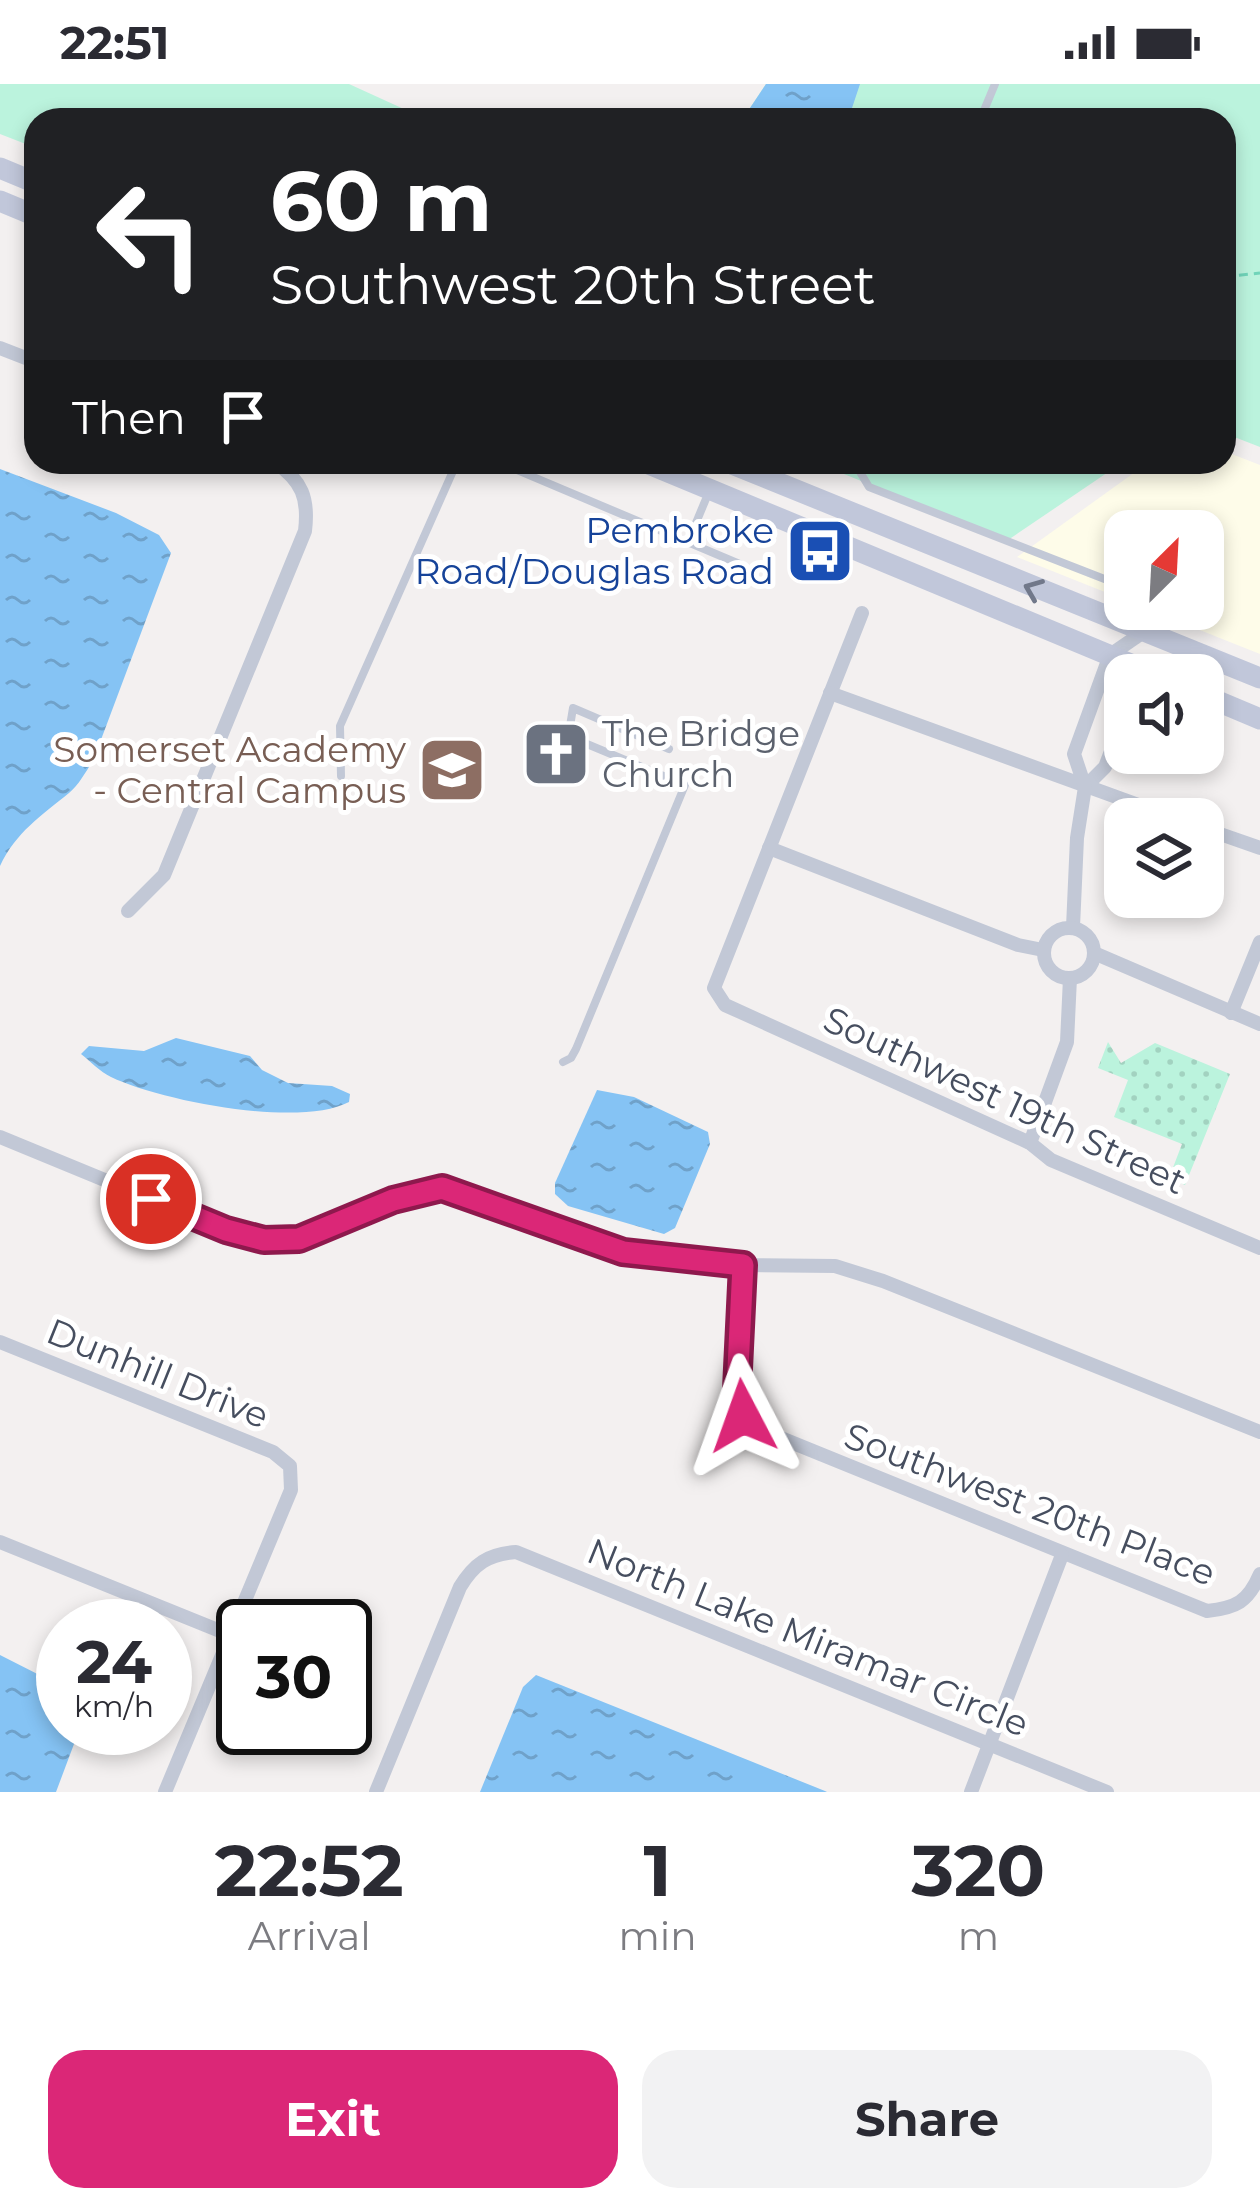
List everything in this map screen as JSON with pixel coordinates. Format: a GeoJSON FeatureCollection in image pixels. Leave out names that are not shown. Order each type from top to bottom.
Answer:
{"type":"FeatureCollection","features":[{"type":"Feature","properties":{"kind":"main road"},"geometry":{"type":"LineString","coordinates":[[673,474],[1108,654]]}},
{"type":"Feature","properties":{"kind":"main road"},"geometry":{"type":"LineString","coordinates":[[710,489],[718,474]]}},
{"type":"Feature","properties":{"kind":"main road"},"geometry":{"type":"LineString","coordinates":[[753,474],[1260,678]]}},
{"type":"Feature","properties":{"kind":"main road"},"geometry":{"type":"LineString","coordinates":[[1224,704],[1260,719]]}},
{"type":"Feature","properties":{"kind":"street"},"geometry":{"type":"LineString","coordinates":[[128,911],[164,875],[297,553],[308,506],[302,486],[288,474]]}},
{"type":"Feature","properties":{"kind":"street"},"geometry":{"type":"LineString","coordinates":[[862,613],[769,848],[1043,950]]}},
{"type":"Feature","properties":{"kind":"street"},"geometry":{"type":"LineString","coordinates":[[1111,654],[1142,633],[1144,654]]}},
{"type":"Feature","properties":{"kind":"street"},"geometry":{"type":"LineString","coordinates":[[1073,927],[1084,787],[1074,754],[1104,672]]}},
{"type":"Feature","properties":{"kind":"street"},"geometry":{"type":"LineString","coordinates":[[830,693],[1116,798]]}},
{"type":"Feature","properties":{"kind":"street"},"geometry":{"type":"LineString","coordinates":[[1084,787],[1104,768]]}},
{"type":"Feature","properties":{"kind":"street"},"geometry":{"type":"LineString","coordinates":[[1224,835],[1260,848]]}},
{"type":"Feature","properties":{"kind":"street","name":"Southwest 19th Street"},"geometry":{"type":"LineString","coordinates":[[769,848],[714,988],[725,1004],[1030,1143],[1051,1160],[1260,1248]]}},
{"type":"Feature","properties":{"kind":"street"},"geometry":{"type":"LineString","coordinates":[[1073,927],[1087,935],[1094,952],[1087,971],[1070,978],[1051,969],[1043,950],[1052,934],[1073,927]]}},
{"type":"Feature","properties":{"kind":"street"},"geometry":{"type":"LineString","coordinates":[[1231,1012],[1260,941]]}},
{"type":"Feature","properties":{"kind":"street"},"geometry":{"type":"LineString","coordinates":[[1094,952],[1260,1024]]}},
{"type":"Feature","properties":{"kind":"street"},"geometry":{"type":"LineString","coordinates":[[1030,1143],[1067,1042],[1070,978]]}},
{"type":"Feature","properties":{"kind":"street"},"geometry":{"type":"LineString","coordinates":[[0,1137],[226,1230],[264,1240],[299,1239],[393,1200],[442,1188],[623,1252],[743,1265],[835,1267],[883,1281],[1260,1432]]}},
{"type":"Feature","properties":{"kind":"street","name":"Southwest 20th Place"},"geometry":{"type":"LineString","coordinates":[[743,1265],[737,1389],[743,1416],[776,1436],[1207,1611],[1232,1609],[1250,1596],[1260,1574]]}},
{"type":"Feature","properties":{"kind":"street","name":"Dunhill Drive"},"geometry":{"type":"LineString","coordinates":[[0,1342],[273,1453],[290,1466],[291,1490],[245,1599]]}},
{"type":"Feature","properties":{"kind":"street"},"geometry":{"type":"LineString","coordinates":[[0,1541],[216,1629]]}},
{"type":"Feature","properties":{"kind":"street","name":"North Lake Miramar Circle"},"geometry":{"type":"LineString","coordinates":[[376,1792],[460,1587],[484,1558],[516,1552],[1107,1792]]}},
{"type":"Feature","properties":{"kind":"street"},"geometry":{"type":"LineString","coordinates":[[971,1792],[1062,1555]]}},
{"type":"Feature","properties":{"kind":"street"},"geometry":{"type":"LineString","coordinates":[[165,1792],[216,1669]]}},
{"type":"Feature","properties":{"kind":"lane"},"geometry":{"type":"LineString","coordinates":[[341,776],[340,726],[452,474]]}},
{"type":"Feature","properties":{"kind":"lane"},"geometry":{"type":"LineString","coordinates":[[526,474],[742,565]]}},
{"type":"Feature","properties":{"kind":"lane"},"geometry":{"type":"LineString","coordinates":[[861,474],[869,487],[1104,579]]}},
{"type":"Feature","properties":{"kind":"lane"},"geometry":{"type":"LineString","coordinates":[[688,542],[710,489]]}},
{"type":"Feature","properties":{"kind":"lane"},"geometry":{"type":"LineString","coordinates":[[563,1062],[572,1058],[685,784],[575,739],[568,732],[568,719],[573,708],[669,749]]}},
{"type":"Feature","properties":{"kind":"shaded area"},"geometry":{"type":"Polygon","coordinates":[[[1236,456],[1260,465],[1260,654],[1200,630],[1224,630],[1224,510],[1104,510],[1104,592],[1017,557],[1132,474],[1236,474],[1236,456]]]}},
{"type":"Feature","properties":{"kind":"green space"},"geometry":{"type":"Polygon","coordinates":[[[0,84],[349,84],[402,108],[24,108],[24,143],[0,134],[0,84]]]}},
{"type":"Feature","properties":{"kind":"green space"},"geometry":{"type":"Polygon","coordinates":[[[766,84],[1260,84],[1260,447],[1236,438],[1236,108],[750,108],[766,84]]]}},
{"type":"Feature","properties":{"kind":"green space"},"geometry":{"type":"Polygon","coordinates":[[[844,474],[1105,474],[1008,540],[844,474]]]}},
{"type":"Feature","properties":{"kind":"green space"},"geometry":{"type":"Polygon","coordinates":[[[1108,1042],[1121,1063],[1155,1043],[1230,1074],[1185,1185],[1169,1178],[1182,1144],[1114,1117],[1128,1080],[1098,1068],[1108,1042]]]}},
{"type":"Feature","properties":{"kind":"water"},"geometry":{"type":"Polygon","coordinates":[[[766,84],[860,84],[852,108],[750,108],[766,84]]]}},
{"type":"Feature","properties":{"kind":"water"},"geometry":{"type":"Polygon","coordinates":[[[0,469],[116,513],[159,535],[171,553],[93,761],[73,790],[21,834],[0,866],[0,469]]]}},
{"type":"Feature","properties":{"kind":"water"},"geometry":{"type":"Polygon","coordinates":[[[176,1038],[250,1056],[262,1070],[288,1083],[332,1086],[350,1094],[349,1102],[327,1109],[265,1112],[195,1102],[111,1077],[81,1054],[89,1046],[144,1051],[176,1038]]]}},
{"type":"Feature","properties":{"kind":"water"},"geometry":{"type":"Polygon","coordinates":[[[597,1090],[634,1097],[708,1132],[710,1144],[675,1228],[664,1234],[568,1206],[555,1194],[555,1183],[597,1090]]]}},
{"type":"Feature","properties":{"kind":"water"},"geometry":{"type":"Polygon","coordinates":[[[0,1655],[36,1673],[36,1755],[70,1755],[56,1792],[0,1792],[0,1655]]]}},
{"type":"Feature","properties":{"kind":"water"},"geometry":{"type":"Polygon","coordinates":[[[536,1675],[827,1792],[480,1792],[523,1687],[536,1675]]]}},
{"type":"Feature","properties":{"kind":"place","name":"Pembroke Road/Douglas Road"},"geometry":{"type":"Point","coordinates":[820,551]}},
{"type":"Feature","properties":{"kind":"place","name":"The Bridge Church"},"geometry":{"type":"Point","coordinates":[556,754]}},
{"type":"Feature","properties":{"kind":"place","name":"Somerset Academy - Central Campus"},"geometry":{"type":"Point","coordinates":[452,770]}},
{"type":"Feature","properties":{"kind":"route"},"geometry":{"type":"LineString","coordinates":[[151,1199],[226,1230],[264,1240],[299,1239],[393,1200],[442,1188],[623,1252],[743,1265],[737,1389],[743,1416]]}}]}
